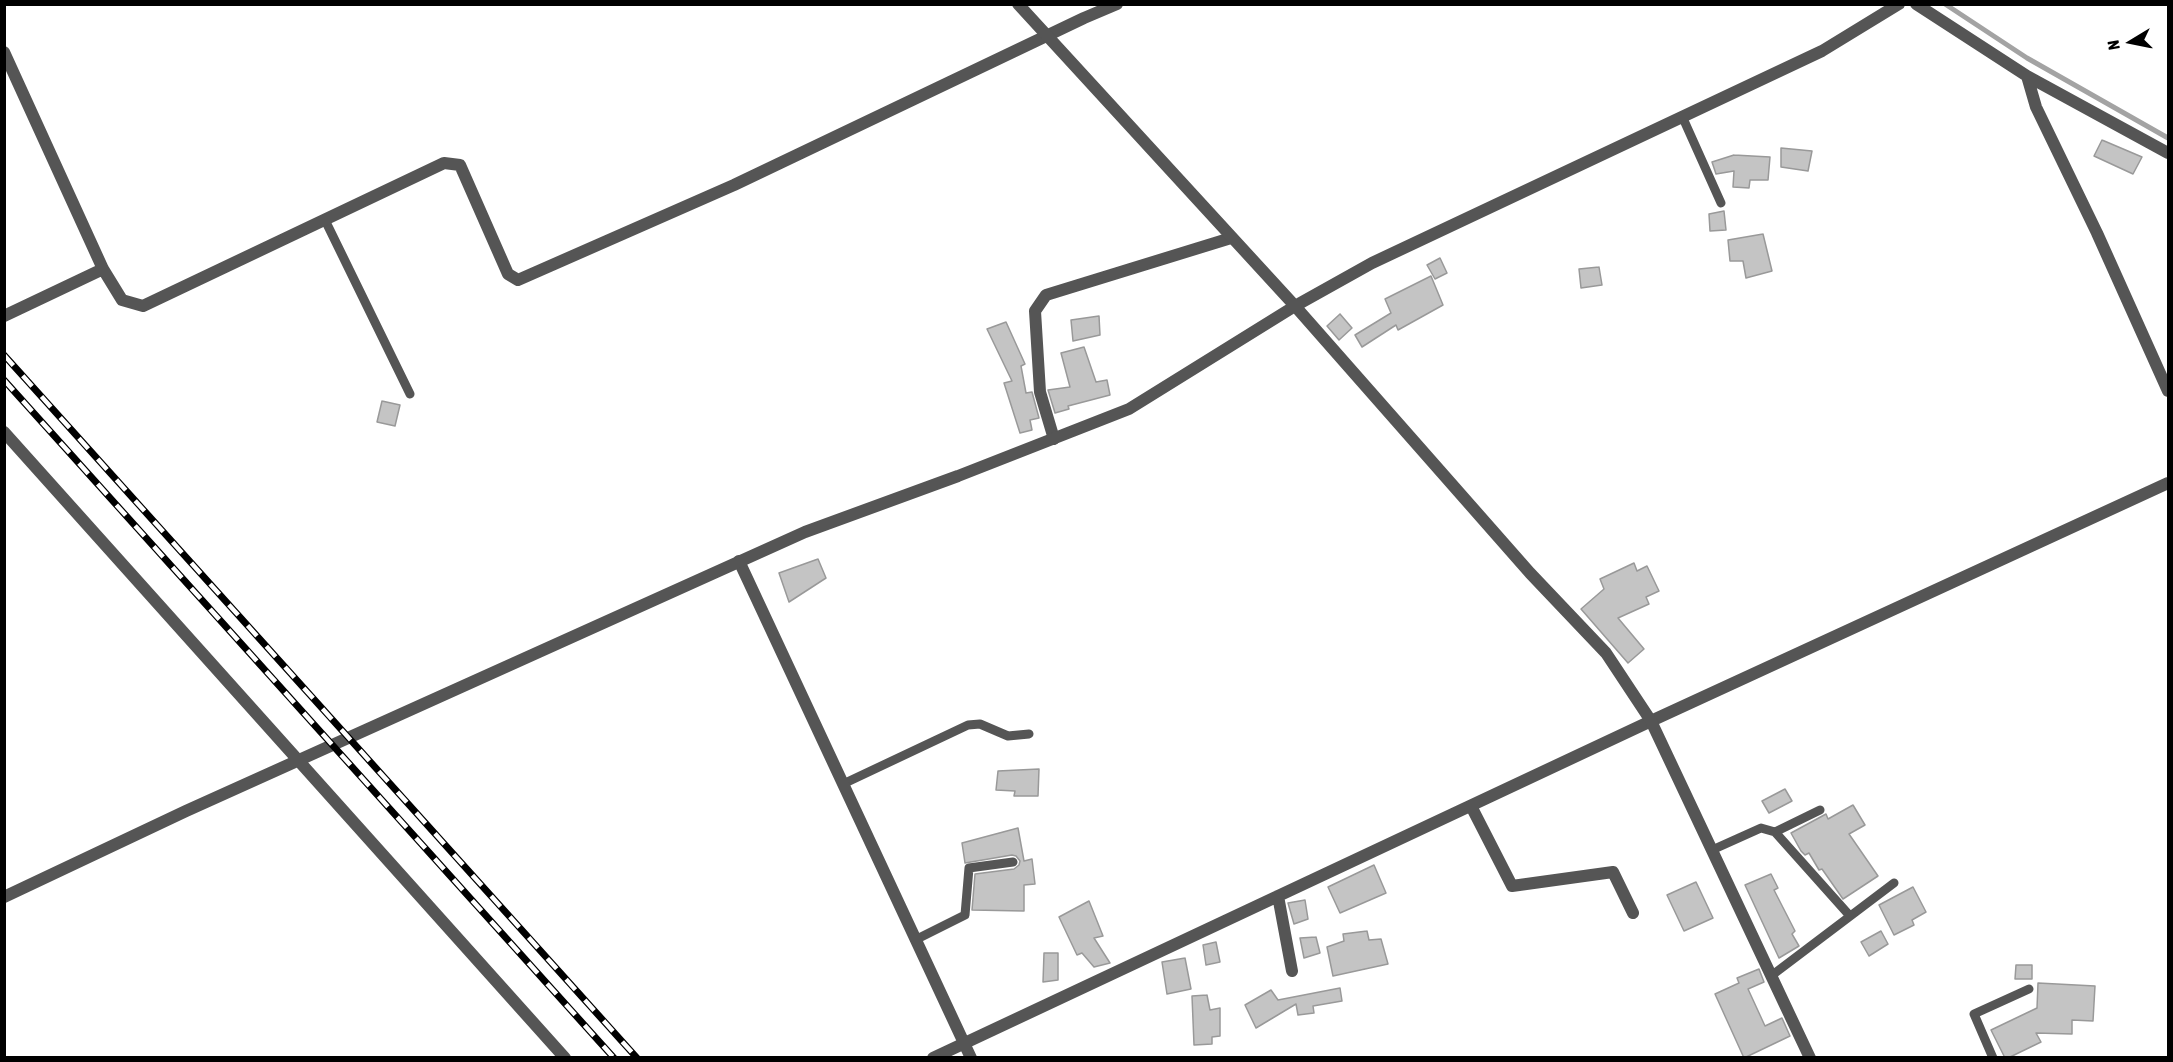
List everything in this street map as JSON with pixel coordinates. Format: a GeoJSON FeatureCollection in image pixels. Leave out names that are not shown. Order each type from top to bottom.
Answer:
{"type":"FeatureCollection","features":[{"type":"Feature","properties":{"kind":"street"},"geometry":{"type":"LineString","coordinates":[[1018,4],[1295,306],[1530,573],[1606,653],[1651,721],[1810,1058]]}},
{"type":"Feature","properties":{"kind":"street"},"geometry":{"type":"LineString","coordinates":[[4,52],[103,269],[122,300],[143,306],[444,164],[460,165],[508,274],[518,280],[735,185],[1047,35],[1117,4]]}},
{"type":"Feature","properties":{"kind":"street"},"geometry":{"type":"LineString","coordinates":[[4,897],[186,811],[805,532],[1129,409],[1295,306],[1372,263],[1822,51],[1899,4]]}},
{"type":"Feature","properties":{"kind":"street"},"geometry":{"type":"LineString","coordinates":[[1916,4],[2027,76],[2169,153]]}},
{"type":"Feature","properties":{"kind":"street"},"geometry":{"type":"LineString","coordinates":[[2027,76],[2036,107],[2097,233],[2169,391]]}},
{"type":"Feature","properties":{"kind":"street"},"geometry":{"type":"LineString","coordinates":[[1054,439],[1040,392],[1035,311],[1046,296],[1231,238]]}},
{"type":"Feature","properties":{"kind":"street"},"geometry":{"type":"LineString","coordinates":[[4,316],[103,269]]}},
{"type":"Feature","properties":{"kind":"street"},"geometry":{"type":"LineString","coordinates":[[4,432],[565,1058]]}},
{"type":"Feature","properties":{"kind":"street"},"geometry":{"type":"LineString","coordinates":[[933,1058],[1651,721],[2169,483]]}},
{"type":"Feature","properties":{"kind":"street"},"geometry":{"type":"LineString","coordinates":[[739,561],[970,1058]]}},
{"type":"Feature","properties":{"kind":"street"},"geometry":{"type":"LineString","coordinates":[[1471,806],[1512,886],[1613,872],[1633,913]]}},
{"type":"Feature","properties":{"kind":"street"},"geometry":{"type":"LineString","coordinates":[[1278,896],[1292,971]]}},
{"type":"Feature","properties":{"kind":"lane"},"geometry":{"type":"LineString","coordinates":[[1682,116],[1720,203]]}},
{"type":"Feature","properties":{"kind":"lane"},"geometry":{"type":"LineString","coordinates":[[325,220],[410,394]]}},
{"type":"Feature","properties":{"kind":"lane"},"geometry":{"type":"LineString","coordinates":[[843,784],[968,725],[980,724],[1008,736],[1029,734]]}},
{"type":"Feature","properties":{"kind":"lane"},"geometry":{"type":"LineString","coordinates":[[1775,832],[1820,810]]}},
{"type":"Feature","properties":{"kind":"lane"},"geometry":{"type":"LineString","coordinates":[[1712,850],[1761,828],[1775,832],[1850,916]]}},
{"type":"Feature","properties":{"kind":"lane"},"geometry":{"type":"LineString","coordinates":[[915,940],[965,915],[969,868],[1013,862]]}},
{"type":"Feature","properties":{"kind":"lane"},"geometry":{"type":"LineString","coordinates":[[1771,976],[1894,883]]}},
{"type":"Feature","properties":{"kind":"lane"},"geometry":{"type":"LineString","coordinates":[[1993,1058],[1974,1014],[2029,989]]}},
{"type":"Feature","properties":{"kind":"building"},"geometry":{"type":"Polygon","coordinates":[[[2102,140],[2142,157],[2133,174],[2094,156],[2102,140]]]}},
{"type":"Feature","properties":{"kind":"building"},"geometry":{"type":"Polygon","coordinates":[[[1781,148],[1812,151],[1808,171],[1781,167],[1781,148]]]}},
{"type":"Feature","properties":{"kind":"building"},"geometry":{"type":"Polygon","coordinates":[[[1734,155],[1770,157],[1768,180],[1750,180],[1749,188],[1733,187],[1734,171],[1716,174],[1712,162],[1734,155]]]}},
{"type":"Feature","properties":{"kind":"building"},"geometry":{"type":"Polygon","coordinates":[[[1724,211],[1726,230],[1710,231],[1709,214],[1724,211]]]}},
{"type":"Feature","properties":{"kind":"building"},"geometry":{"type":"Polygon","coordinates":[[[1763,234],[1772,271],[1746,278],[1743,261],[1730,261],[1728,240],[1763,234]]]}},
{"type":"Feature","properties":{"kind":"building"},"geometry":{"type":"Polygon","coordinates":[[[1440,258],[1447,273],[1435,279],[1427,265],[1440,258]]]}},
{"type":"Feature","properties":{"kind":"building"},"geometry":{"type":"Polygon","coordinates":[[[1599,267],[1602,285],[1581,288],[1579,269],[1599,267]]]}},
{"type":"Feature","properties":{"kind":"building"},"geometry":{"type":"Polygon","coordinates":[[[1431,276],[1443,305],[1398,330],[1396,325],[1362,347],[1355,335],[1391,313],[1385,299],[1431,276]]]}},
{"type":"Feature","properties":{"kind":"building"},"geometry":{"type":"Polygon","coordinates":[[[1340,314],[1352,328],[1339,340],[1327,326],[1340,314]]]}},
{"type":"Feature","properties":{"kind":"building"},"geometry":{"type":"Polygon","coordinates":[[[1099,316],[1100,335],[1073,341],[1071,320],[1099,316]]]}},
{"type":"Feature","properties":{"kind":"building"},"geometry":{"type":"Polygon","coordinates":[[[1006,322],[1025,364],[1021,366],[1026,393],[1032,392],[1039,418],[1030,420],[1032,430],[1020,433],[1004,383],[1012,381],[987,329],[1006,322]]]}},
{"type":"Feature","properties":{"kind":"building"},"geometry":{"type":"Polygon","coordinates":[[[1084,347],[1096,382],[1107,380],[1110,395],[1068,406],[1069,409],[1055,413],[1048,390],[1070,387],[1061,353],[1084,347]]]}},
{"type":"Feature","properties":{"kind":"building"},"geometry":{"type":"Polygon","coordinates":[[[382,401],[400,405],[395,426],[377,422],[382,401]]]}},
{"type":"Feature","properties":{"kind":"building"},"geometry":{"type":"Polygon","coordinates":[[[818,559],[826,578],[789,602],[779,573],[818,559]]]}},
{"type":"Feature","properties":{"kind":"building"},"geometry":{"type":"Polygon","coordinates":[[[1634,563],[1637,571],[1647,566],[1659,591],[1646,597],[1649,604],[1618,618],[1644,649],[1628,663],[1581,609],[1604,589],[1600,579],[1634,563]]]}},
{"type":"Feature","properties":{"kind":"building"},"geometry":{"type":"Polygon","coordinates":[[[1039,769],[1038,796],[1014,796],[1015,791],[996,790],[998,771],[1039,769]]]}},
{"type":"Feature","properties":{"kind":"building"},"geometry":{"type":"Polygon","coordinates":[[[1785,789],[1792,801],[1769,813],[1762,801],[1785,789]]]}},
{"type":"Feature","properties":{"kind":"building"},"geometry":{"type":"Polygon","coordinates":[[[1853,805],[1865,825],[1849,834],[1878,876],[1843,899],[1822,869],[1819,870],[1809,853],[1805,855],[1801,851],[1791,833],[1826,814],[1828,819],[1853,805]]]}},
{"type":"Feature","properties":{"kind":"building"},"geometry":{"type":"Polygon","coordinates":[[[1018,828],[1024,861],[1032,859],[1035,884],[1024,885],[1024,911],[972,910],[975,874],[1014,869],[1020,861],[1012,855],[965,863],[962,843],[1018,828]]]}},
{"type":"Feature","properties":{"kind":"building"},"geometry":{"type":"Polygon","coordinates":[[[1374,865],[1386,893],[1340,913],[1328,887],[1374,865]]]}},
{"type":"Feature","properties":{"kind":"building"},"geometry":{"type":"Polygon","coordinates":[[[1771,874],[1778,888],[1774,890],[1795,931],[1792,934],[1799,946],[1779,958],[1745,885],[1771,874]]]}},
{"type":"Feature","properties":{"kind":"building"},"geometry":{"type":"Polygon","coordinates":[[[1696,882],[1713,918],[1684,931],[1667,895],[1696,882]]]}},
{"type":"Feature","properties":{"kind":"building"},"geometry":{"type":"Polygon","coordinates":[[[1913,887],[1926,912],[1912,920],[1914,925],[1894,935],[1879,905],[1913,887]]]}},
{"type":"Feature","properties":{"kind":"building"},"geometry":{"type":"Polygon","coordinates":[[[1305,900],[1308,919],[1294,924],[1288,903],[1305,900]]]}},
{"type":"Feature","properties":{"kind":"building"},"geometry":{"type":"Polygon","coordinates":[[[1089,901],[1103,936],[1094,938],[1110,963],[1094,967],[1082,953],[1077,955],[1059,917],[1089,901]]]}},
{"type":"Feature","properties":{"kind":"building"},"geometry":{"type":"Polygon","coordinates":[[[1367,931],[1369,940],[1381,939],[1388,964],[1333,976],[1327,947],[1344,941],[1343,934],[1367,931]]]}},
{"type":"Feature","properties":{"kind":"building"},"geometry":{"type":"Polygon","coordinates":[[[1881,931],[1888,944],[1869,956],[1861,942],[1881,931]]]}},
{"type":"Feature","properties":{"kind":"building"},"geometry":{"type":"Polygon","coordinates":[[[1316,937],[1320,953],[1304,958],[1300,938],[1316,937]]]}},
{"type":"Feature","properties":{"kind":"building"},"geometry":{"type":"Polygon","coordinates":[[[1216,942],[1220,962],[1206,965],[1203,945],[1216,942]]]}},
{"type":"Feature","properties":{"kind":"building"},"geometry":{"type":"Polygon","coordinates":[[[1044,953],[1058,953],[1058,980],[1043,982],[1044,953]]]}},
{"type":"Feature","properties":{"kind":"building"},"geometry":{"type":"Polygon","coordinates":[[[1185,958],[1191,989],[1167,994],[1162,962],[1185,958]]]}},
{"type":"Feature","properties":{"kind":"building"},"geometry":{"type":"Polygon","coordinates":[[[2016,965],[2032,965],[2032,979],[2015,979],[2016,965]]]}},
{"type":"Feature","properties":{"kind":"building"},"geometry":{"type":"Polygon","coordinates":[[[1759,969],[1764,982],[1748,989],[1765,1026],[1782,1018],[1790,1036],[1744,1058],[1715,994],[1739,983],[1737,978],[1759,969]]]}},
{"type":"Feature","properties":{"kind":"building"},"geometry":{"type":"Polygon","coordinates":[[[2038,983],[2095,986],[2093,1021],[2072,1020],[2072,1034],[2036,1033],[2041,1042],[2005,1058],[1991,1030],[2037,1008],[2038,983]]]}},
{"type":"Feature","properties":{"kind":"building"},"geometry":{"type":"Polygon","coordinates":[[[1340,988],[1342,1001],[1313,1006],[1314,1013],[1298,1015],[1296,1004],[1256,1028],[1245,1005],[1271,990],[1278,1000],[1340,988]]]}},
{"type":"Feature","properties":{"kind":"building"},"geometry":{"type":"Polygon","coordinates":[[[1207,995],[1210,1010],[1220,1008],[1220,1036],[1212,1037],[1212,1044],[1194,1045],[1192,996],[1207,995]]]}},
{"type":"Feature","properties":{"kind":"waterway"},"geometry":{"type":"LineString","coordinates":[[1945,4],[2027,58],[2168,138]]}},
{"type":"Feature","properties":{"kind":"railway"},"geometry":{"type":"LineString","coordinates":[[4,355],[637,1058]]}},
{"type":"Feature","properties":{"kind":"railway"},"geometry":{"type":"LineString","coordinates":[[4,380],[614,1058]]}}]}
